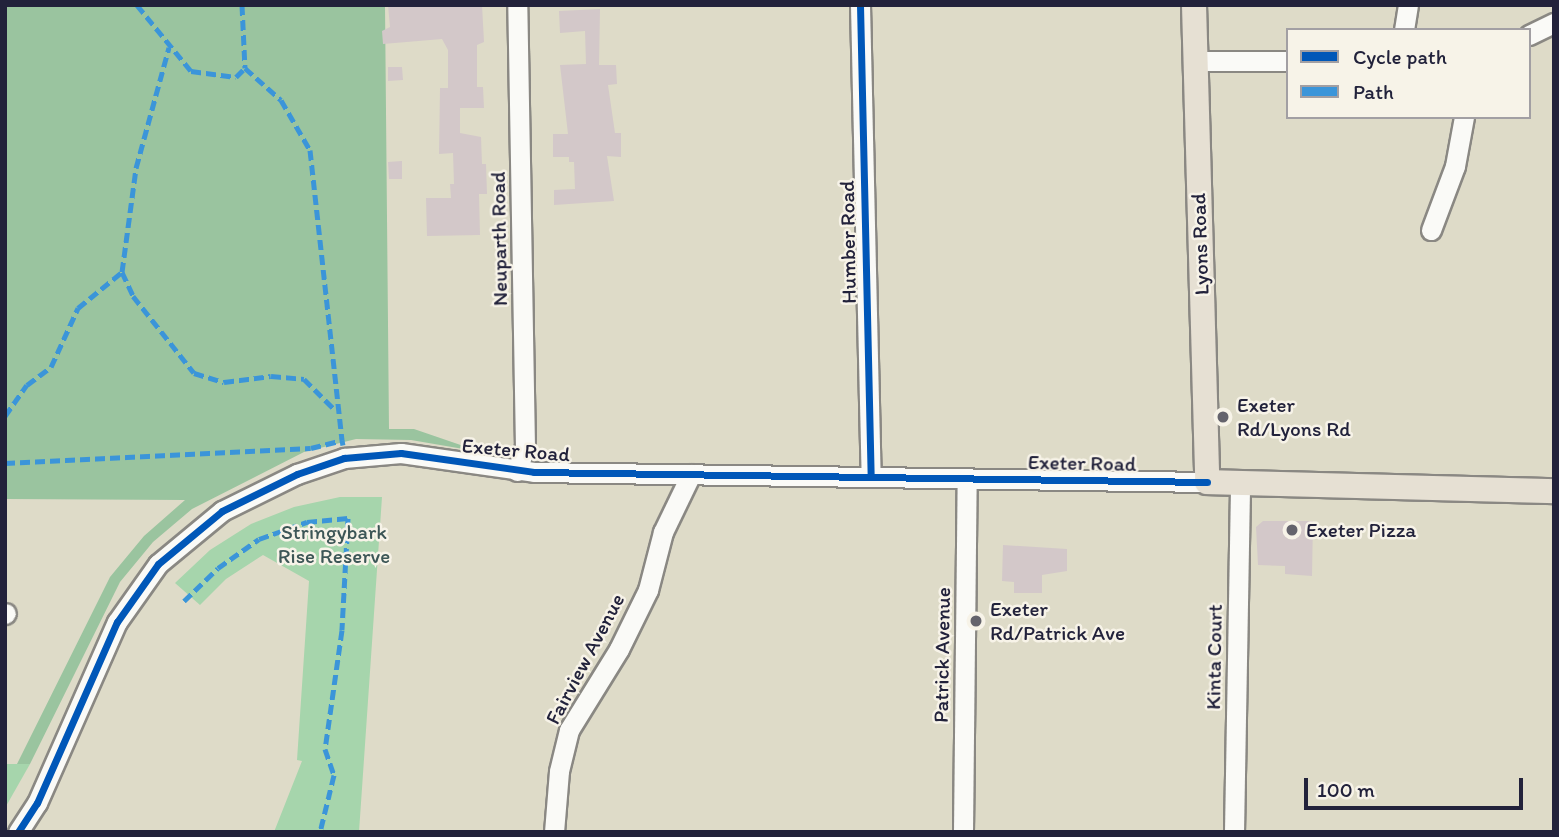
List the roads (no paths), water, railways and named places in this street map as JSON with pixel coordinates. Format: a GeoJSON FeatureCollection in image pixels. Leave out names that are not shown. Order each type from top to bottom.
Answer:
{"type":"FeatureCollection","features":[{"type":"Feature","properties":{"kind":"main road","name":"Lyons Road"},"geometry":{"type":"LineString","coordinates":[[1194,5],[1207,482]]}},
{"type":"Feature","properties":{"kind":"main road","name":"Exeter Road"},"geometry":{"type":"LineString","coordinates":[[1207,482],[1554,491]]}},
{"type":"Feature","properties":{"kind":"street","name":"Neuparth Road"},"geometry":{"type":"LineString","coordinates":[[517,5],[525,447],[517,471]]}},
{"type":"Feature","properties":{"kind":"street","name":"Humber Road"},"geometry":{"type":"LineString","coordinates":[[860,5],[872,477]]}},
{"type":"Feature","properties":{"kind":"street"},"geometry":{"type":"LineString","coordinates":[[1404,28],[1408,5]]}},
{"type":"Feature","properties":{"kind":"street"},"geometry":{"type":"LineString","coordinates":[[1531,34],[1554,23]]}},
{"type":"Feature","properties":{"kind":"street"},"geometry":{"type":"LineString","coordinates":[[1195,61],[1286,61]]}},
{"type":"Feature","properties":{"kind":"street"},"geometry":{"type":"LineString","coordinates":[[1431,230],[1455,166],[1464,119]]}},
{"type":"Feature","properties":{"kind":"street","name":"Exeter Road"},"geometry":{"type":"LineString","coordinates":[[18,832],[37,803],[127,603],[158,564],[200,525],[297,474],[344,458],[401,453],[517,471],[1207,482]]}},
{"type":"Feature","properties":{"kind":"street","name":"Fairview Avenue"},"geometry":{"type":"LineString","coordinates":[[554,832],[559,771],[569,730],[619,649],[648,590],[663,532],[691,474]]}},
{"type":"Feature","properties":{"kind":"street","name":"Patrick Avenue"},"geometry":{"type":"LineString","coordinates":[[963,832],[967,479]]}},
{"type":"Feature","properties":{"kind":"street","name":"Kinta Court"},"geometry":{"type":"LineString","coordinates":[[1234,832],[1240,484]]}},
{"type":"Feature","properties":{"kind":"place","name":"Exeter Rd/Lyons Rd"},"geometry":{"type":"Point","coordinates":[1223,417]}},
{"type":"Feature","properties":{"kind":"place","name":"Exeter Pizza"},"geometry":{"type":"Point","coordinates":[1292,530]}},
{"type":"Feature","properties":{"kind":"place","name":"Exeter Rd/Patrick Ave"},"geometry":{"type":"Point","coordinates":[976,621]}},
{"type":"Feature","properties":{"kind":"park label","name":"Stringybark Rise Reserve"},"geometry":{"type":"Point","coordinates":[334,544]}}]}
